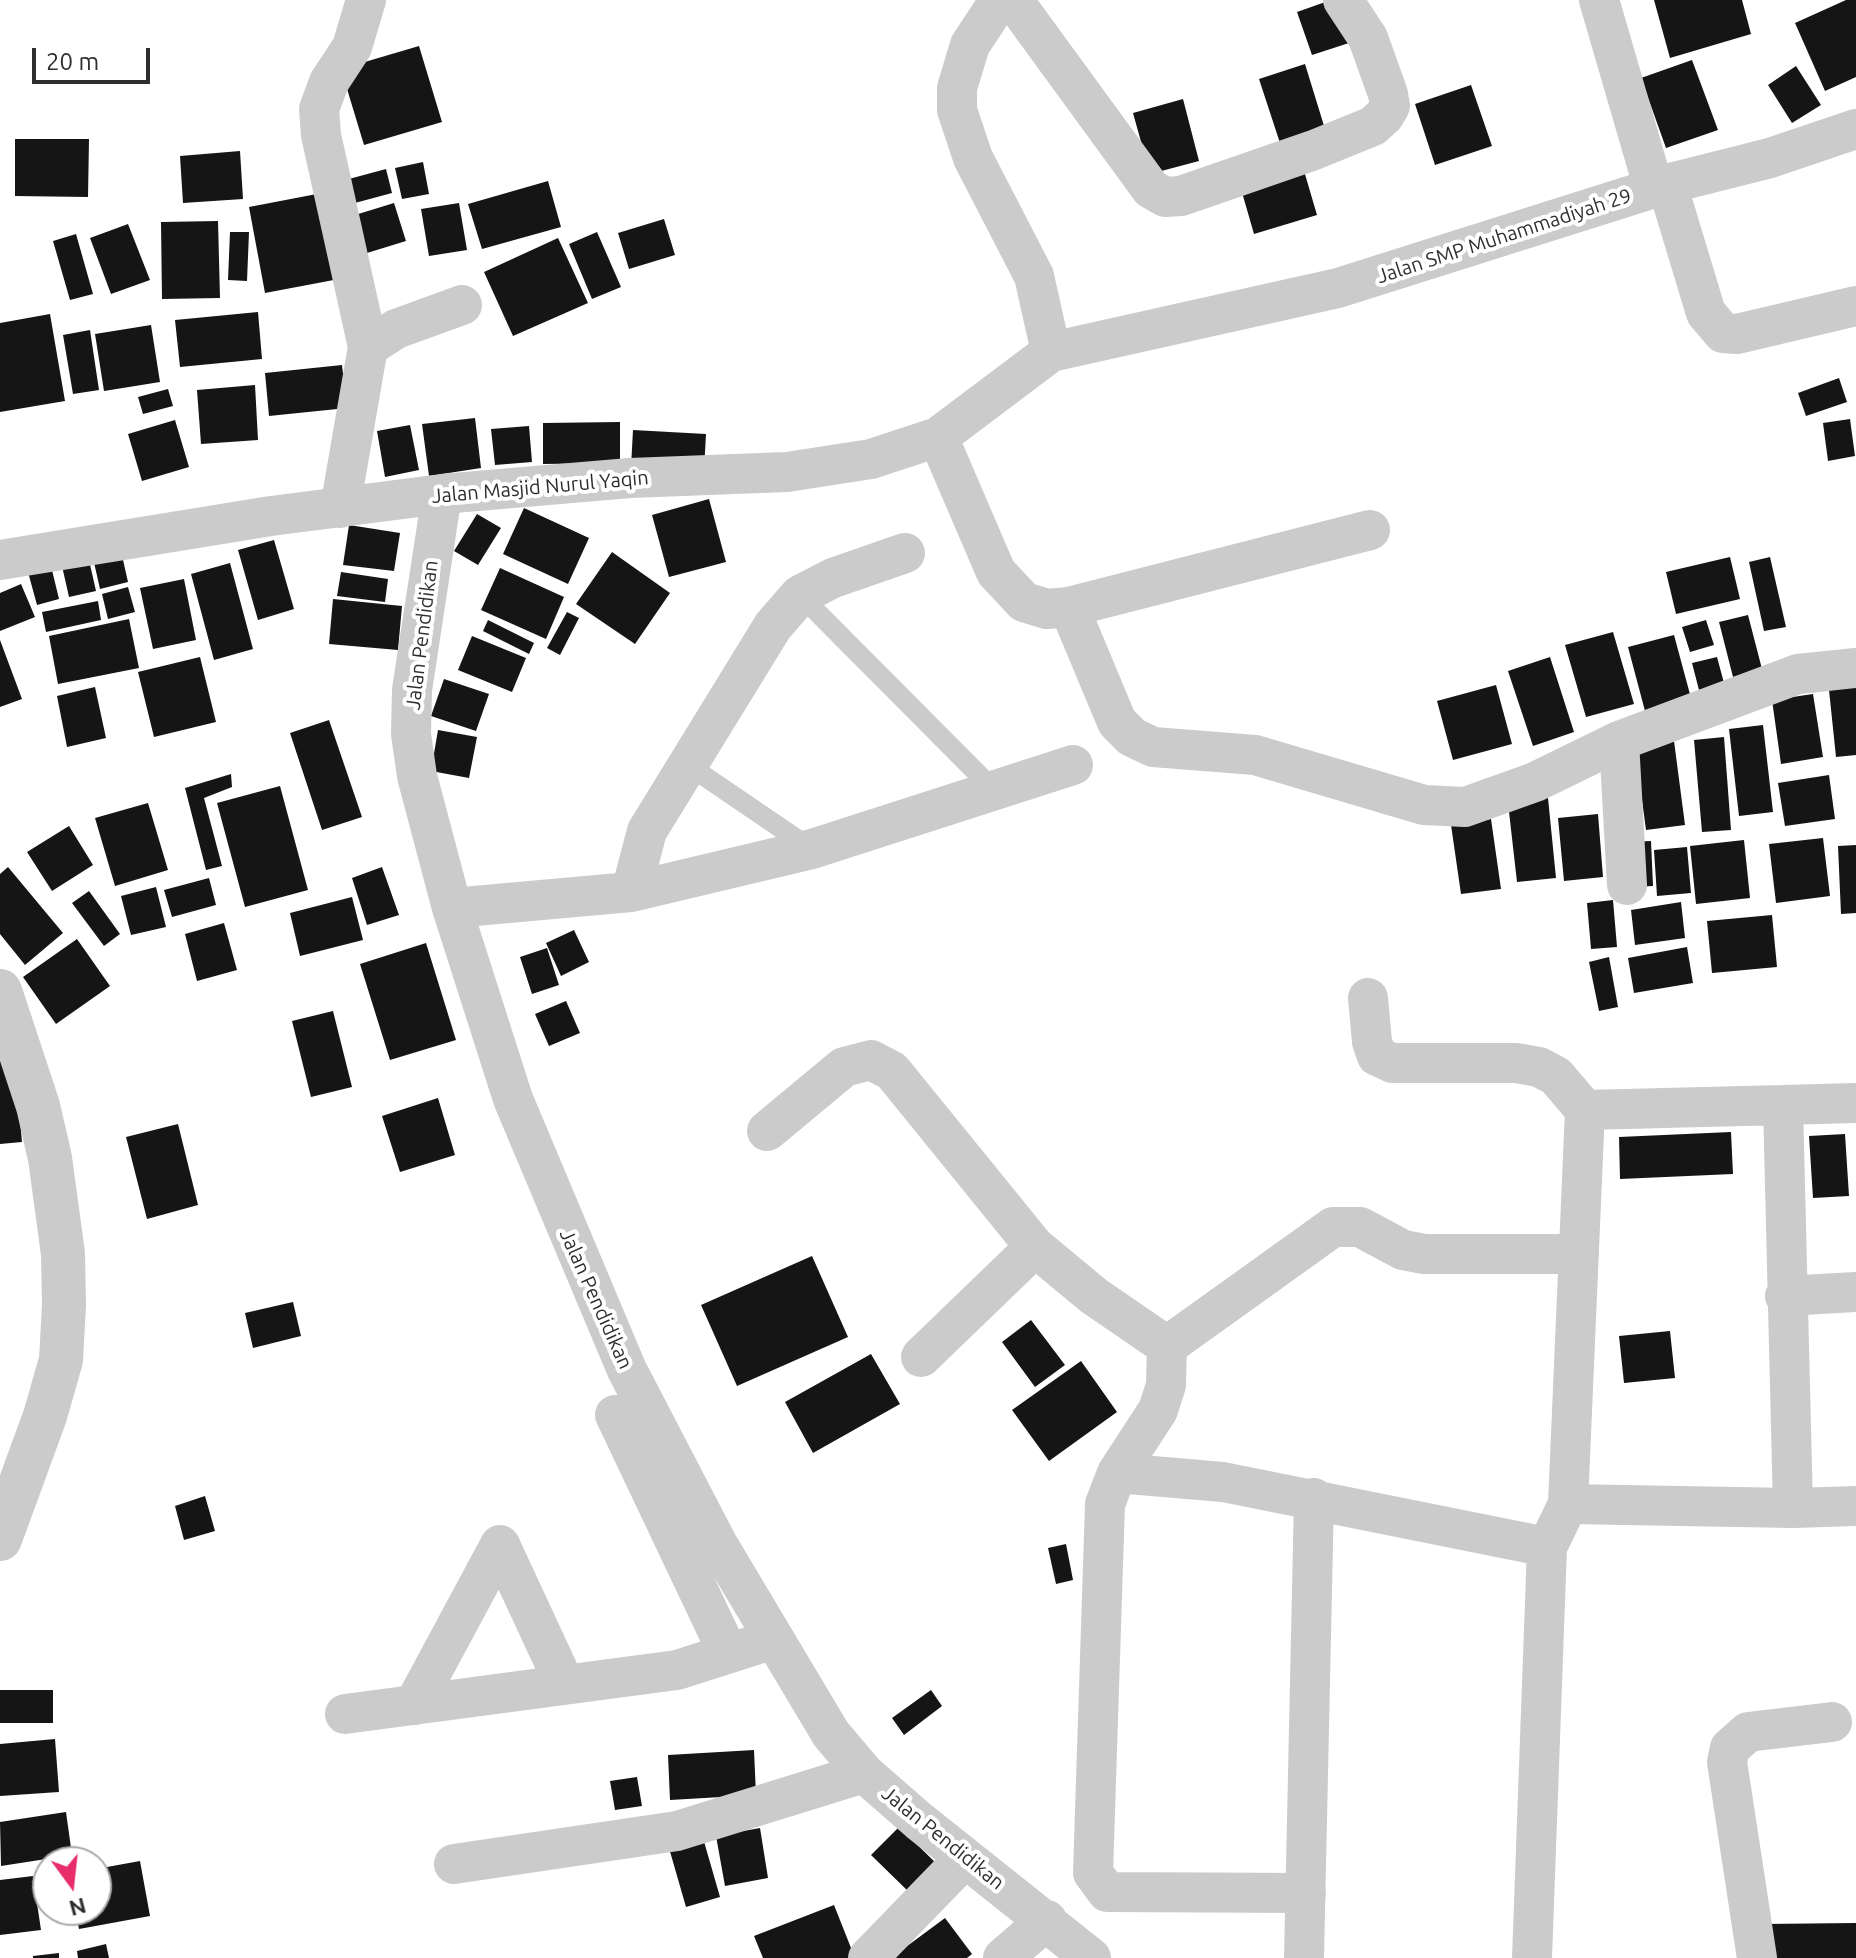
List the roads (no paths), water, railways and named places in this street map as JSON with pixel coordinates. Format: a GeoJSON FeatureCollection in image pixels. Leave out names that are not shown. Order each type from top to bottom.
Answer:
{"type":"FeatureCollection","features":[{"type":"Feature","properties":{"kind":"street"},"geometry":{"type":"LineString","coordinates":[[340,508],[368,347],[321,135],[319,109],[329,82],[352,47],[366,0]]}},
{"type":"Feature","properties":{"kind":"street"},"geometry":{"type":"LineString","coordinates":[[1004,0],[993,10],[970,45],[957,88],[957,110],[973,158],[1034,276],[1051,352]]}},
{"type":"Feature","properties":{"kind":"street"},"geometry":{"type":"LineString","coordinates":[[1013,0],[1151,189],[1165,197],[1181,196],[1314,150],[1373,126],[1384,116],[1390,106],[1388,94],[1368,38],[1343,0]]}},
{"type":"Feature","properties":{"kind":"street"},"geometry":{"type":"LineString","coordinates":[[1599,0],[1660,186],[1706,313],[1723,333],[1737,334],[1856,306]]}},
{"type":"Feature","properties":{"kind":"street","name":"Jalan SMP Muhammadiyah 29"},"geometry":{"type":"LineString","coordinates":[[1051,352],[1338,288],[1660,186],[1770,158],[1856,129]]}},
{"type":"Feature","properties":{"kind":"street"},"geometry":{"type":"LineString","coordinates":[[368,347],[396,329],[462,305]]}},
{"type":"Feature","properties":{"kind":"street","name":"Jalan Masjid Nurul Yaqin"},"geometry":{"type":"LineString","coordinates":[[0,560],[442,494],[630,478],[787,472],[871,459],[938,437],[1051,352]]}},
{"type":"Feature","properties":{"kind":"street"},"geometry":{"type":"LineString","coordinates":[[938,437],[996,572],[1024,602],[1036,605],[1069,607],[1370,530]]}},
{"type":"Feature","properties":{"kind":"street","name":"Jalan Pendidikan"},"geometry":{"type":"LineString","coordinates":[[442,494],[412,690],[411,734],[417,776],[452,908],[513,1099],[614,1342],[717,1543],[831,1734],[864,1773],[964,1859],[1047,1920],[1091,1958]]}},
{"type":"Feature","properties":{"kind":"street"},"geometry":{"type":"LineString","coordinates":[[631,892],[647,831],[773,626],[800,595],[833,578],[905,553]]}},
{"type":"Feature","properties":{"kind":"street"},"geometry":{"type":"LineString","coordinates":[[1069,607],[1117,722],[1132,737],[1153,747],[1255,755],[1441,808],[1465,807],[1507,793],[1619,741],[1798,674],[1856,668]]}},
{"type":"Feature","properties":{"kind":"street"},"geometry":{"type":"LineString","coordinates":[[1619,741],[1627,885]]}},
{"type":"Feature","properties":{"kind":"street"},"geometry":{"type":"LineString","coordinates":[[452,908],[631,892],[812,849],[1073,765]]}},
{"type":"Feature","properties":{"kind":"street"},"geometry":{"type":"LineString","coordinates":[[0,991],[8,1039],[50,1158],[60,1228],[64,1305],[61,1360],[45,1416],[0,1539]]}},
{"type":"Feature","properties":{"kind":"street"},"geometry":{"type":"LineString","coordinates":[[1368,998],[1372,1042],[1377,1056],[1392,1063],[1516,1063],[1539,1067],[1556,1076],[1585,1110],[1568,1504],[1547,1547],[1532,1958]]}},
{"type":"Feature","properties":{"kind":"street"},"geometry":{"type":"LineString","coordinates":[[767,1131],[844,1067],[871,1060],[892,1071],[1035,1247],[1094,1296],[1167,1346]]}},
{"type":"Feature","properties":{"kind":"street"},"geometry":{"type":"LineString","coordinates":[[1585,1110],[1856,1103]]}},
{"type":"Feature","properties":{"kind":"street"},"geometry":{"type":"LineString","coordinates":[[1783,1105],[1785,1296],[1793,1508]]}},
{"type":"Feature","properties":{"kind":"street"},"geometry":{"type":"LineString","coordinates":[[1167,1346],[1333,1227],[1360,1227],[1403,1250],[1424,1254],[1579,1254]]}},
{"type":"Feature","properties":{"kind":"street"},"geometry":{"type":"LineString","coordinates":[[921,1357],[1035,1247]]}},
{"type":"Feature","properties":{"kind":"street"},"geometry":{"type":"LineString","coordinates":[[1785,1296],[1856,1292]]}},
{"type":"Feature","properties":{"kind":"street"},"geometry":{"type":"LineString","coordinates":[[1167,1346],[1166,1385],[1158,1410],[1117,1473],[1105,1504],[1093,1873],[1107,1892],[1306,1893]]}},
{"type":"Feature","properties":{"kind":"street"},"geometry":{"type":"LineString","coordinates":[[615,1415],[728,1653]]}},
{"type":"Feature","properties":{"kind":"street"},"geometry":{"type":"LineString","coordinates":[[1117,1473],[1223,1482],[1547,1547]]}},
{"type":"Feature","properties":{"kind":"street"},"geometry":{"type":"LineString","coordinates":[[1304,1958],[1314,1498]]}},
{"type":"Feature","properties":{"kind":"street"},"geometry":{"type":"LineString","coordinates":[[1568,1504],[1793,1508],[1856,1506]]}},
{"type":"Feature","properties":{"kind":"street"},"geometry":{"type":"LineString","coordinates":[[414,1705],[500,1545],[564,1683]]}},
{"type":"Feature","properties":{"kind":"street"},"geometry":{"type":"LineString","coordinates":[[345,1714],[677,1670],[774,1639]]}},
{"type":"Feature","properties":{"kind":"street"},"geometry":{"type":"LineString","coordinates":[[1757,1958],[1727,1762],[1730,1748],[1748,1732],[1832,1722]]}},
{"type":"Feature","properties":{"kind":"street"},"geometry":{"type":"LineString","coordinates":[[454,1864],[664,1834],[864,1773]]}},
{"type":"Feature","properties":{"kind":"street"},"geometry":{"type":"LineString","coordinates":[[868,1958],[964,1859]]}},
{"type":"Feature","properties":{"kind":"street"},"geometry":{"type":"LineString","coordinates":[[1003,1958],[1047,1920]]}},
{"type":"Feature","properties":{"kind":"lane"},"geometry":{"type":"LineString","coordinates":[[800,595],[996,792]]}},
{"type":"Feature","properties":{"kind":"lane"},"geometry":{"type":"LineString","coordinates":[[688,765],[812,849]]}}]}
